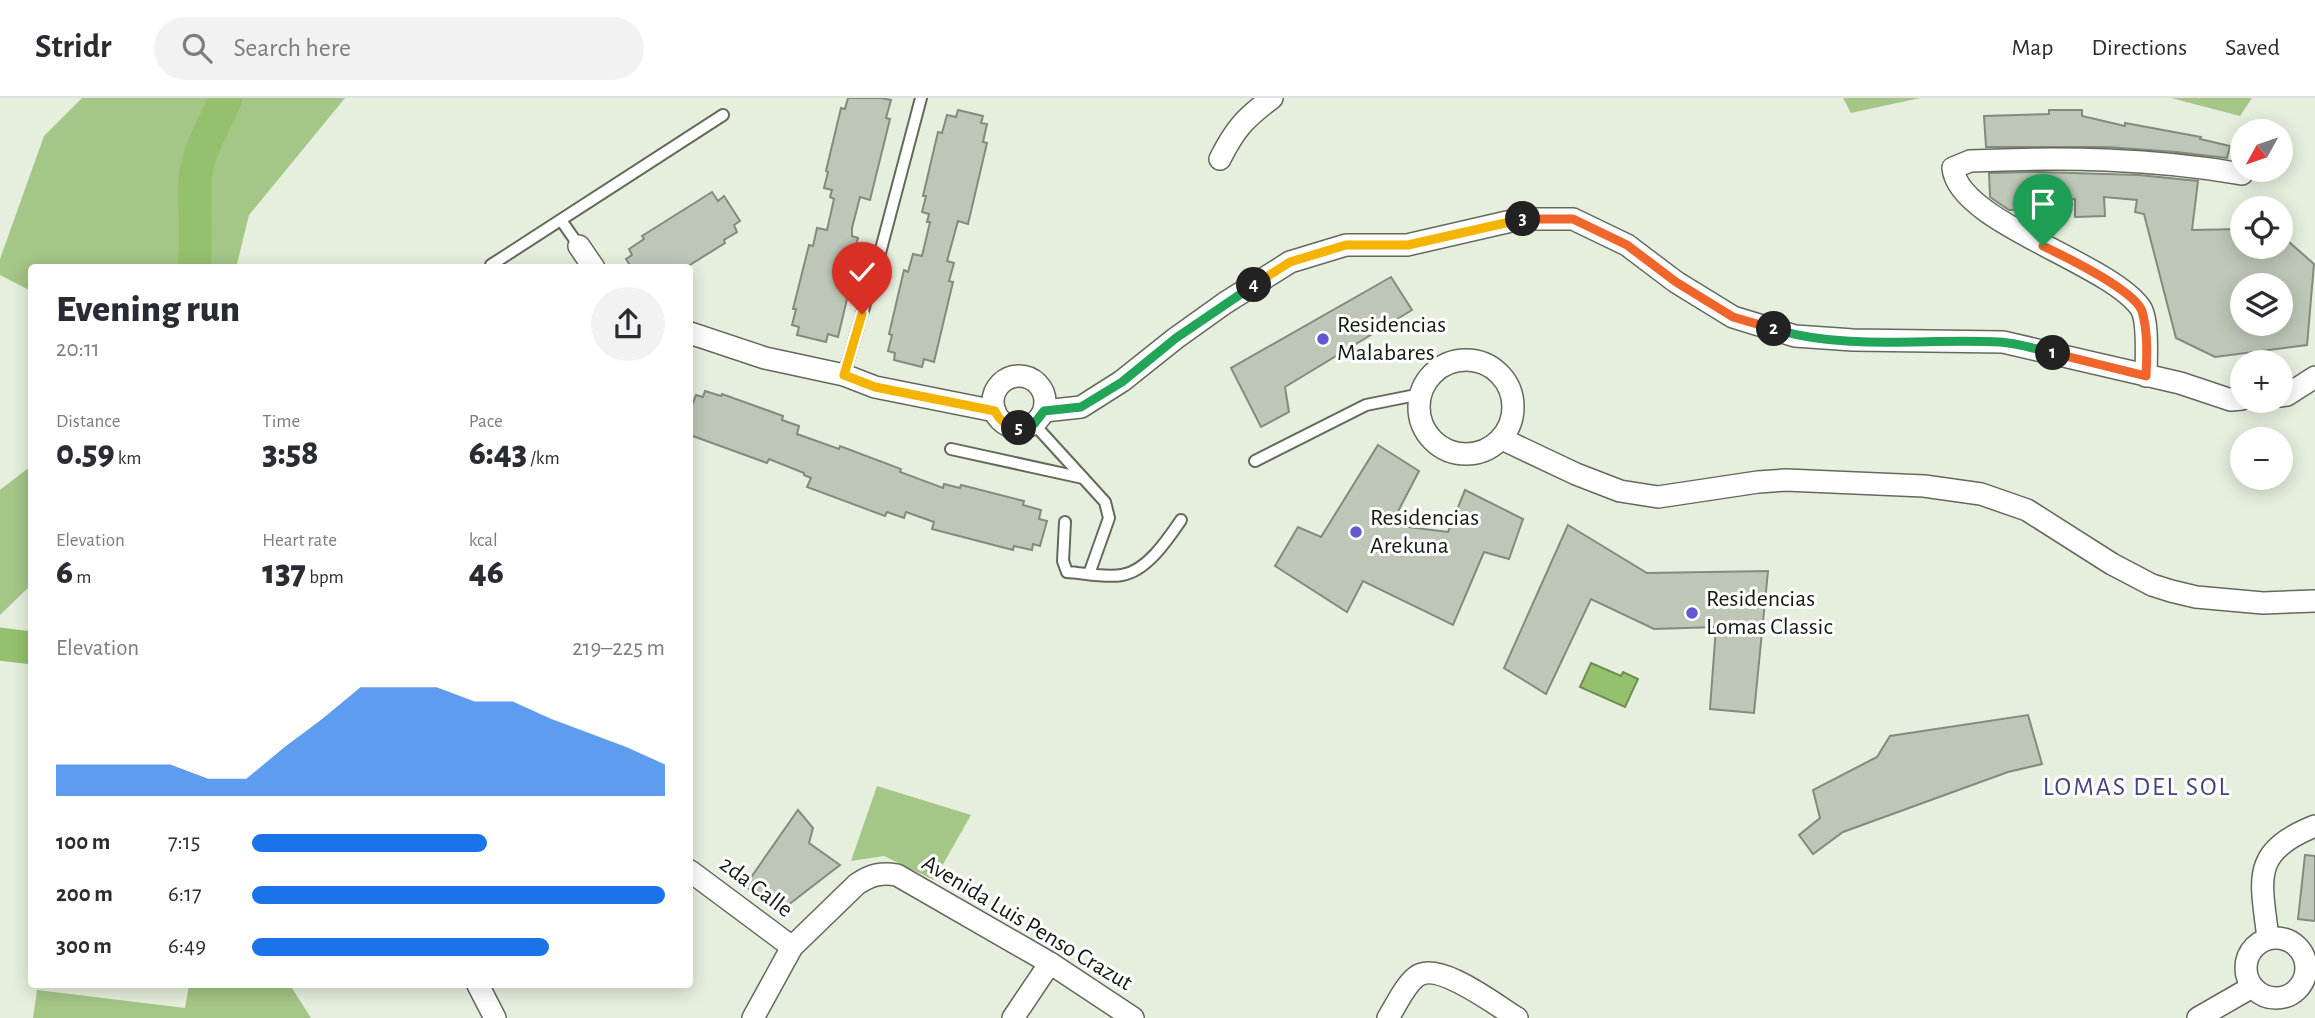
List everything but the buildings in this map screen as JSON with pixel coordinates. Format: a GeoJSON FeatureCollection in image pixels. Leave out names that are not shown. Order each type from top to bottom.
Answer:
{"type":"FeatureCollection","features":[{"type":"Feature","properties":{"kind":"street"},"geometry":{"type":"LineString","coordinates":[[1220,159],[1234,132],[1251,113],[1272,98]]}},
{"type":"Feature","properties":{"kind":"street"},"geometry":{"type":"LineString","coordinates":[[2146,376],[2147,340],[2141,308],[2115,285],[2043,246],[1974,202],[1954,177],[1953,168],[1970,161],[2127,160],[2185,164],[2230,171]]}},
{"type":"Feature","properties":{"kind":"street"},"geometry":{"type":"LineString","coordinates":[[1039,417],[1044,393],[1025,376],[1007,378],[995,391],[995,411],[1002,422],[1018,428],[1039,417],[1081,407],[1122,382],[1215,310],[1290,262],[1346,245],[1408,245],[1520,219],[1573,219],[1627,245],[1676,282],[1733,317],[1795,336],[1891,342],[2003,342],[2180,383],[2230,400]]}},
{"type":"Feature","properties":{"kind":"street"},"geometry":{"type":"LineString","coordinates":[[579,246],[591,264]]}},
{"type":"Feature","properties":{"kind":"street"},"geometry":{"type":"LineString","coordinates":[[693,334],[765,358],[844,375],[875,387],[995,411]]}},
{"type":"Feature","properties":{"kind":"street"},"geometry":{"type":"LineString","coordinates":[[1467,360],[1482,363],[1495,370],[1506,382],[1514,411],[1510,426],[1502,439],[1489,449],[1474,454],[1458,454],[1444,449],[1431,439],[1423,425],[1419,410],[1421,394],[1427,380],[1443,365],[1467,360]]}},
{"type":"Feature","properties":{"kind":"street"},"geometry":{"type":"LineString","coordinates":[[2293,391],[2315,377]]}},
{"type":"Feature","properties":{"kind":"street"},"geometry":{"type":"LineString","coordinates":[[1502,439],[1576,474],[1620,491],[1658,497],[1786,480],[1924,486],[1981,494],[2027,510],[2112,564],[2152,585],[2196,597],[2263,603],[2315,601]]}},
{"type":"Feature","properties":{"kind":"street"},"geometry":{"type":"LineString","coordinates":[[2268,938],[2262,881],[2267,860],[2290,837],[2315,826]]}},
{"type":"Feature","properties":{"kind":"street","name":"2da Calle"},"geometry":{"type":"LineString","coordinates":[[693,872],[792,947]]}},
{"type":"Feature","properties":{"kind":"street","name":"Avenida Luis Penso Crazut"},"geometry":{"type":"LineString","coordinates":[[753,1018],[792,947],[858,884],[869,876],[884,872],[897,875],[1050,962],[1133,1018]]}},
{"type":"Feature","properties":{"kind":"street"},"geometry":{"type":"LineString","coordinates":[[2268,938],[2281,938],[2292,943],[2301,952],[2310,973],[2299,987],[2287,996],[2264,996],[2252,987],[2246,972],[2246,963],[2253,947],[2268,938]]}},
{"type":"Feature","properties":{"kind":"street"},"geometry":{"type":"LineString","coordinates":[[1013,1018],[1050,962]]}},
{"type":"Feature","properties":{"kind":"street"},"geometry":{"type":"LineString","coordinates":[[1388,1018],[1416,977],[1428,971],[1447,976],[1517,1018]]}},
{"type":"Feature","properties":{"kind":"street"},"geometry":{"type":"LineString","coordinates":[[2198,1018],[2252,987]]}},
{"type":"Feature","properties":{"kind":"street"},"geometry":{"type":"LineString","coordinates":[[480,988],[495,1018]]}},
{"type":"Feature","properties":{"kind":"lane"},"geometry":{"type":"LineString","coordinates":[[844,375],[922,98]]}},
{"type":"Feature","properties":{"kind":"lane"},"geometry":{"type":"LineString","coordinates":[[493,264],[723,115]]}},
{"type":"Feature","properties":{"kind":"lane"},"geometry":{"type":"LineString","coordinates":[[561,220],[579,246]]}},
{"type":"Feature","properties":{"kind":"lane"},"geometry":{"type":"LineString","coordinates":[[1255,461],[1366,405],[1421,394]]}},
{"type":"Feature","properties":{"kind":"lane"},"geometry":{"type":"LineString","coordinates":[[1039,417],[1083,478],[1105,502],[1109,518],[1089,574]]}},
{"type":"Feature","properties":{"kind":"lane"},"geometry":{"type":"LineString","coordinates":[[951,449],[1083,478]]}},
{"type":"Feature","properties":{"kind":"lane"},"geometry":{"type":"LineString","coordinates":[[1065,522],[1063,561],[1067,572],[1122,575],[1137,569],[1161,549],[1181,520]]}},
{"type":"Feature","properties":{"kind":"shaded area"},"geometry":{"type":"Polygon","coordinates":[[[82,98],[345,98],[249,215],[237,264],[28,264],[28,289],[0,275],[0,259],[44,136],[82,98]]]}},
{"type":"Feature","properties":{"kind":"shaded area"},"geometry":{"type":"Polygon","coordinates":[[[1843,98],[1920,98],[1851,113],[1843,98]]]}},
{"type":"Feature","properties":{"kind":"shaded area"},"geometry":{"type":"Polygon","coordinates":[[[2171,98],[2252,98],[2240,116],[2171,98]]]}},
{"type":"Feature","properties":{"kind":"shaded area"},"geometry":{"type":"Polygon","coordinates":[[[28,468],[28,588],[0,615],[0,490],[28,468]]]}},
{"type":"Feature","properties":{"kind":"shaded area"},"geometry":{"type":"Polygon","coordinates":[[[1591,663],[1621,676],[1623,672],[1638,679],[1625,707],[1580,687],[1591,663]]]}},
{"type":"Feature","properties":{"kind":"shaded area"},"geometry":{"type":"Polygon","coordinates":[[[877,786],[971,815],[934,880],[884,856],[851,861],[877,786]]]}},
{"type":"Feature","properties":{"kind":"shaded area"},"geometry":{"type":"Polygon","coordinates":[[[188,988],[292,988],[311,1018],[33,1018],[37,990],[185,1008],[188,988]]]}},
{"type":"Feature","properties":{"kind":"waterway"},"geometry":{"type":"LineString","coordinates":[[194,264],[196,169],[226,98]]}},
{"type":"Feature","properties":{"kind":"waterway"},"geometry":{"type":"LineString","coordinates":[[0,644],[28,648]]}},
{"type":"Feature","properties":{"kind":"place","name":"Residencias Malabares"},"geometry":{"type":"Point","coordinates":[1323,339]}},
{"type":"Feature","properties":{"kind":"place","name":"Residencias Arekuna"},"geometry":{"type":"Point","coordinates":[1356,532]}},
{"type":"Feature","properties":{"kind":"place","name":"Residencias Lomas Classic"},"geometry":{"type":"Point","coordinates":[1692,613]}},
{"type":"Feature","properties":{"kind":"district","name":"LOMAS DEL SOL"},"geometry":{"type":"Point","coordinates":[2137,787]}},
{"type":"Feature","properties":{"kind":"route"},"geometry":{"type":"LineString","coordinates":[[862,314],[844,375],[875,387],[995,411],[1002,422],[1009,426],[1026,427],[1034,424],[1044,411],[1081,407],[1122,382],[1225,303],[1290,262],[1346,245],[1408,245],[1520,219],[1573,219],[1627,245],[1676,282],[1733,317],[1795,336],[1917,342],[2003,342],[2146,376],[2147,340],[2141,308],[2115,285],[2043,246]]}}]}
